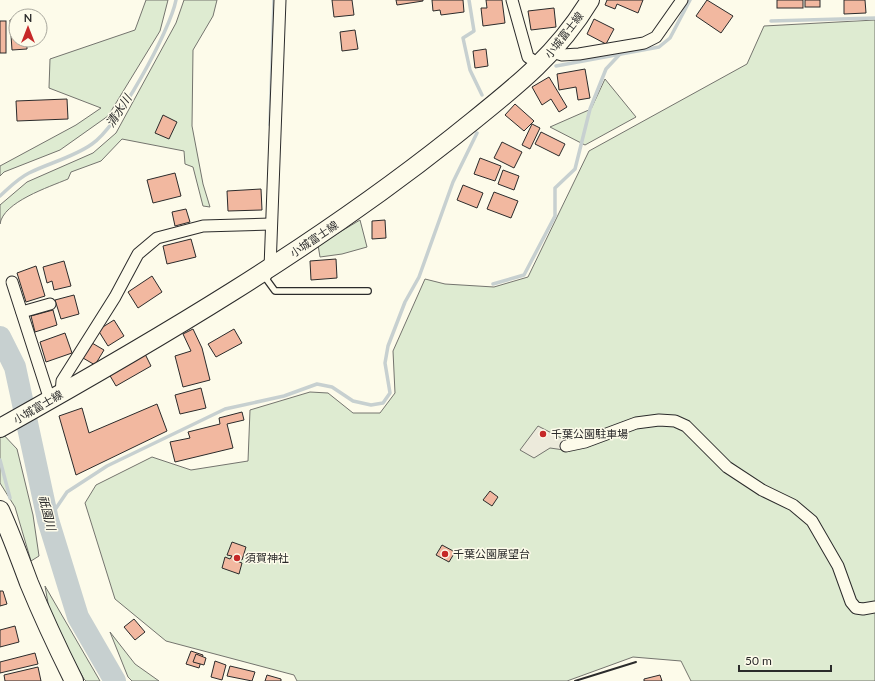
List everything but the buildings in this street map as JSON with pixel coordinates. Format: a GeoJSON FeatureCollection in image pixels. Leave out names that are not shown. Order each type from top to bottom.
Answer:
{"type":"FeatureCollection","features":[{"type":"Feature","properties":{"kind":"main road","name":"小城富士線"},"geometry":{"type":"LineString","coordinates":[[0,428],[56,397],[270,268],[348,216],[420,163],[527,78],[552,52],[577,22],[590,0]]}},
{"type":"Feature","properties":{"kind":"main road"},"geometry":{"type":"LineString","coordinates":[[0,510],[14,540],[42,612],[74,681]]}},
{"type":"Feature","properties":{"kind":"street"},"geometry":{"type":"LineString","coordinates":[[270,268],[281,0]]}},
{"type":"Feature","properties":{"kind":"street"},"geometry":{"type":"LineString","coordinates":[[512,0],[528,57],[540,65]]}},
{"type":"Feature","properties":{"kind":"street"},"geometry":{"type":"LineString","coordinates":[[552,52],[562,55],[580,54],[644,43],[656,37],[682,0]]}},
{"type":"Feature","properties":{"kind":"street"},"geometry":{"type":"LineString","coordinates":[[56,397],[62,381],[116,296],[138,254],[157,238],[203,226],[271,224]]}},
{"type":"Feature","properties":{"kind":"street"},"geometry":{"type":"LineString","coordinates":[[12,282],[22,312],[56,397]]}},
{"type":"Feature","properties":{"kind":"street"},"geometry":{"type":"LineString","coordinates":[[22,312],[50,304]]}},
{"type":"Feature","properties":{"kind":"street"},"geometry":{"type":"LineString","coordinates":[[566,446],[585,442],[636,423],[659,420],[675,421],[686,426],[727,467],[762,490],[794,505],[812,521],[838,566],[851,602],[856,608],[863,609],[875,607]]}},
{"type":"Feature","properties":{"kind":"lane"},"geometry":{"type":"LineString","coordinates":[[270,268],[267,280],[275,291],[368,291]]}},
{"type":"Feature","properties":{"kind":"green space"},"geometry":{"type":"Polygon","coordinates":[[[146,0],[168,0],[160,31],[108,116],[60,150],[4,172],[0,176],[0,166],[76,125],[101,108],[49,88],[50,59],[135,30],[146,0]]]}},
{"type":"Feature","properties":{"kind":"green space"},"geometry":{"type":"Polygon","coordinates":[[[184,0],[217,0],[213,16],[193,50],[192,126],[203,184],[210,207],[203,206],[193,167],[185,164],[184,151],[122,139],[101,161],[71,172],[68,179],[28,196],[18,202],[3,216],[0,224],[0,205],[27,182],[93,153],[116,133],[176,23],[184,0]]]}},
{"type":"Feature","properties":{"kind":"green space"},"geometry":{"type":"Polygon","coordinates":[[[875,20],[875,681],[691,681],[681,661],[633,657],[567,681],[297,681],[294,675],[166,641],[115,599],[85,503],[96,485],[152,457],[191,470],[248,461],[250,410],[310,392],[328,393],[353,413],[380,413],[395,393],[393,351],[425,279],[445,284],[494,287],[528,277],[589,151],[747,64],[764,26],[875,20]]]}},
{"type":"Feature","properties":{"kind":"green space"},"geometry":{"type":"Polygon","coordinates":[[[605,79],[636,117],[585,145],[550,127],[591,109],[605,79]]]}},
{"type":"Feature","properties":{"kind":"green space"},"geometry":{"type":"Polygon","coordinates":[[[360,220],[367,247],[342,254],[320,257],[318,245],[360,220]]]}},
{"type":"Feature","properties":{"kind":"green space"},"geometry":{"type":"Polygon","coordinates":[[[0,431],[17,449],[33,515],[39,556],[31,561],[15,507],[0,483],[0,431]]]}},
{"type":"Feature","properties":{"kind":"green space"},"geometry":{"type":"Polygon","coordinates":[[[45,586],[100,681],[86,681],[84,679],[51,620],[45,586]]]}},
{"type":"Feature","properties":{"kind":"green space"},"geometry":{"type":"Polygon","coordinates":[[[110,632],[135,664],[159,681],[132,681],[128,677],[110,632]]]}},
{"type":"Feature","properties":{"kind":"shaded area","name":"千葉公園駐車場"},"geometry":{"type":"Polygon","coordinates":[[[538,426],[569,442],[564,450],[550,448],[534,458],[520,450],[538,426]]]}},
{"type":"Feature","properties":{"kind":"waterway","name":"清水川"},"geometry":{"type":"LineString","coordinates":[[0,196],[25,175],[85,149],[103,134],[142,77],[164,33],[176,0]]}},
{"type":"Feature","properties":{"kind":"waterway"},"geometry":{"type":"LineString","coordinates":[[270,125],[274,0]]}},
{"type":"Feature","properties":{"kind":"waterway"},"geometry":{"type":"LineString","coordinates":[[469,0],[474,31],[463,38],[470,70],[482,95]]}},
{"type":"Feature","properties":{"kind":"waterway"},"geometry":{"type":"LineString","coordinates":[[556,66],[659,47],[670,38],[690,0]]}},
{"type":"Feature","properties":{"kind":"waterway"},"geometry":{"type":"LineString","coordinates":[[771,21],[875,18]]}},
{"type":"Feature","properties":{"kind":"waterway"},"geometry":{"type":"LineString","coordinates":[[493,284],[524,275],[555,216],[555,188],[575,169],[590,109],[606,69],[620,54]]}},
{"type":"Feature","properties":{"kind":"waterway"},"geometry":{"type":"LineString","coordinates":[[48,520],[67,492],[107,466],[225,409],[284,396],[317,384],[332,387],[353,401],[371,405],[383,403],[390,393],[385,363],[388,346],[405,302],[419,277],[453,182],[477,133]]}},
{"type":"Feature","properties":{"kind":"waterway","name":"祇園川"},"geometry":{"type":"LineString","coordinates":[[0,337],[15,367],[48,520],[78,617],[115,681]]}},
{"type":"Feature","properties":{"kind":"waterway"},"geometry":{"type":"LineString","coordinates":[[0,460],[10,498]]}},
{"type":"Feature","properties":{"kind":"wall"},"geometry":{"type":"LineString","coordinates":[[575,681],[636,662]]}},
{"type":"Feature","properties":{"kind":"place","name":"千葉公園駐車場"},"geometry":{"type":"Point","coordinates":[543,434]}},
{"type":"Feature","properties":{"kind":"place","name":"千葉公園展望台"},"geometry":{"type":"Point","coordinates":[445,554]}},
{"type":"Feature","properties":{"kind":"place","name":"須賀神社"},"geometry":{"type":"Point","coordinates":[237,558]}}]}
